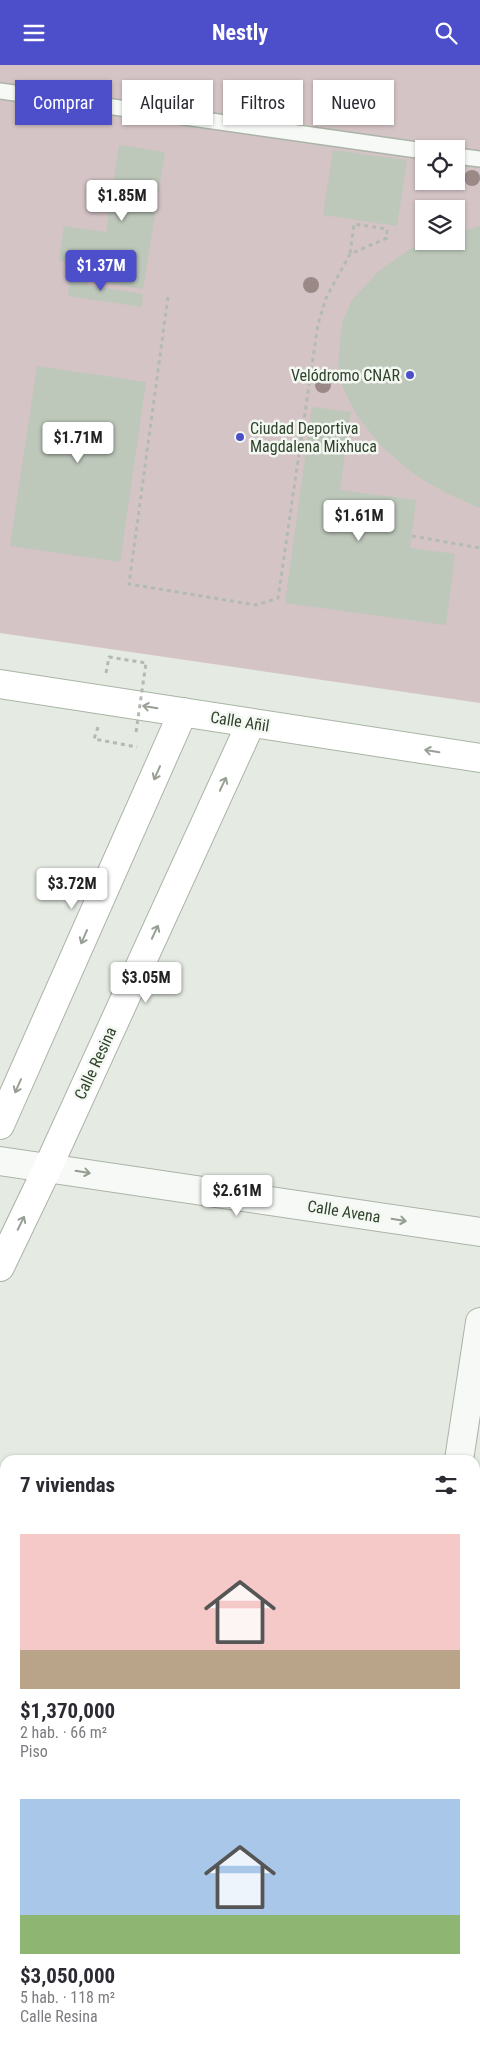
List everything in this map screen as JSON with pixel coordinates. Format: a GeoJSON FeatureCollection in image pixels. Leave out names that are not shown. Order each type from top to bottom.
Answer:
{"type":"FeatureCollection","features":[{"type":"Feature","properties":{"kind":"street","name":"Calle Añil"},"geometry":{"type":"LineString","coordinates":[[0,684],[480,758]]}},
{"type":"Feature","properties":{"kind":"street"},"geometry":{"type":"LineString","coordinates":[[0,1125],[183,712]]}},
{"type":"Feature","properties":{"kind":"street","name":"Calle Resina"},"geometry":{"type":"LineString","coordinates":[[0,1267],[48,1167],[251,723]]}},
{"type":"Feature","properties":{"kind":"street","name":"Calle Avena"},"geometry":{"type":"LineString","coordinates":[[0,1161],[480,1232]]}},
{"type":"Feature","properties":{"kind":"street"},"geometry":{"type":"LineString","coordinates":[[460,1455],[480,1322]]}},
{"type":"Feature","properties":{"kind":"lane"},"geometry":{"type":"LineString","coordinates":[[0,91],[415,150]]}},
{"type":"Feature","properties":{"kind":"lane"},"geometry":{"type":"LineString","coordinates":[[465,157],[480,159]]}},
{"type":"Feature","properties":{"kind":"path"},"geometry":{"type":"LineString","coordinates":[[168,297],[128,584],[256,605],[278,598],[318,324],[326,298],[350,254],[354,224],[387,229],[387,238],[350,254]]}},
{"type":"Feature","properties":{"kind":"path"},"geometry":{"type":"LineString","coordinates":[[412,536],[480,548]]}},
{"type":"Feature","properties":{"kind":"path"},"geometry":{"type":"LineString","coordinates":[[109,657],[146,663],[136,732]]}},
{"type":"Feature","properties":{"kind":"path"},"geometry":{"type":"LineString","coordinates":[[98,727],[94,739],[166,752]]}},
{"type":"Feature","properties":{"kind":"shaded area","name":"Ciudad Deportiva Magdalena Mixhuca"},"geometry":{"type":"Polygon","coordinates":[[[0,65],[480,65],[480,703],[0,633],[0,65]]]}},
{"type":"Feature","properties":{"kind":"building"},"geometry":{"type":"Polygon","coordinates":[[[119,145],[165,152],[143,289],[99,282],[101,267],[59,261],[64,226],[106,232],[119,145]]]}},
{"type":"Feature","properties":{"kind":"building"},"geometry":{"type":"Polygon","coordinates":[[[333,150],[407,160],[397,226],[323,215],[333,150]]]}},
{"type":"Feature","properties":{"kind":"building","name":"Velódromo CNAR"},"geometry":{"type":"Polygon","coordinates":[[[480,226],[480,508],[448,494],[415,475],[383,448],[357,416],[343,388],[338,363],[342,323],[352,300],[379,271],[415,247],[415,250],[465,250],[465,230],[480,226]]]}},
{"type":"Feature","properties":{"kind":"building"},"geometry":{"type":"Polygon","coordinates":[[[71,271],[89,274],[87,285],[143,294],[142,307],[68,296],[71,271]]]}},
{"type":"Feature","properties":{"kind":"building"},"geometry":{"type":"Polygon","coordinates":[[[37,366],[146,382],[120,562],[10,546],[37,366]]]}},
{"type":"Feature","properties":{"kind":"building"},"geometry":{"type":"Polygon","coordinates":[[[312,407],[351,412],[340,490],[416,500],[410,548],[455,554],[446,625],[285,603],[312,407]]]}},
{"type":"Feature","properties":{"kind":"place","name":"Velódromo CNAR"},"geometry":{"type":"Point","coordinates":[410,375]}},
{"type":"Feature","properties":{"kind":"place","name":"Ciudad Deportiva Magdalena Mixhuca"},"geometry":{"type":"Point","coordinates":[240,437]}}]}
